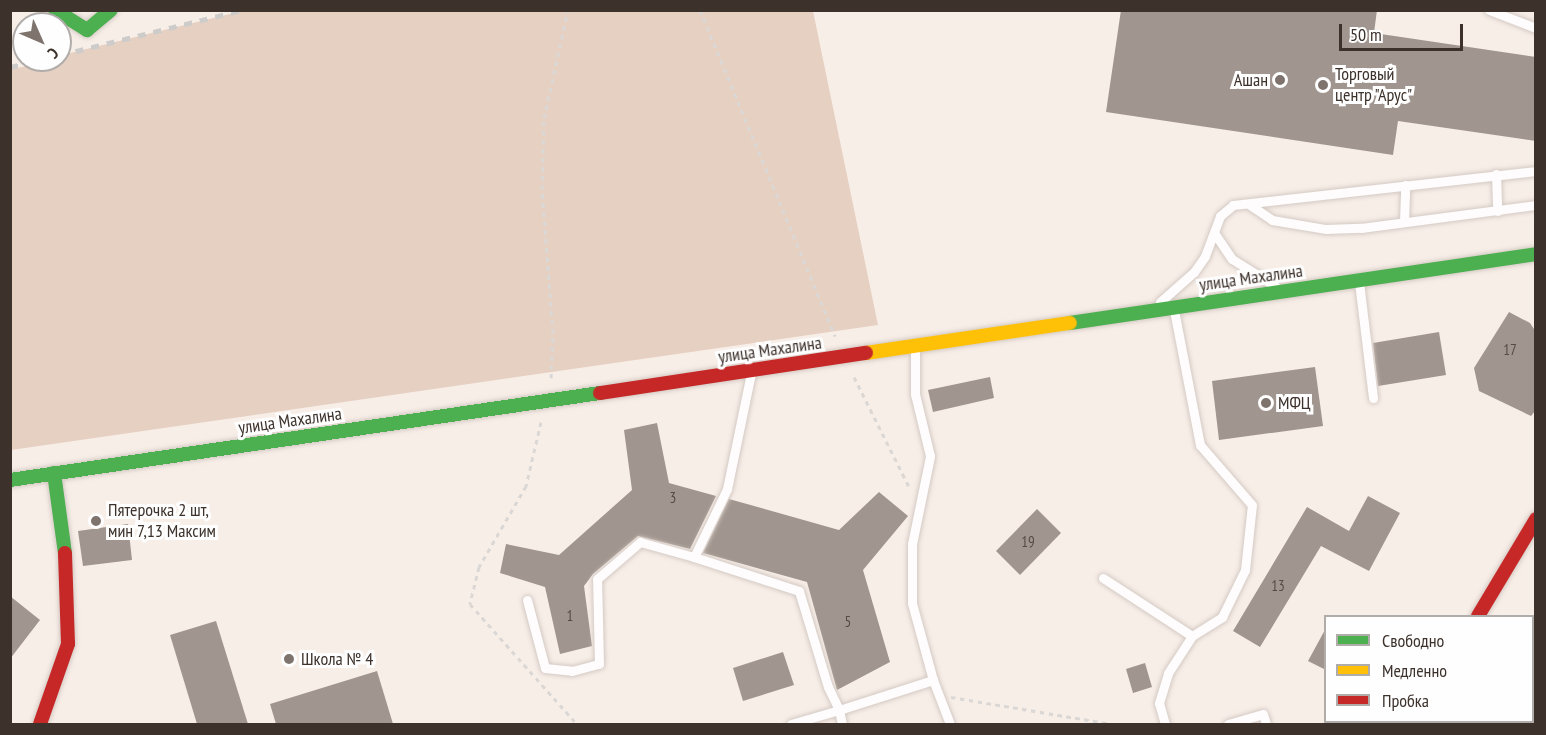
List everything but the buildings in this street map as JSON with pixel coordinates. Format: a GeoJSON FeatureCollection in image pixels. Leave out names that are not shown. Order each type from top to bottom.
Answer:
{"type":"FeatureCollection","features":[{"type":"Feature","properties":{"kind":"street"},"geometry":{"type":"LineString","coordinates":[[55,10],[87,30],[111,10]]}},
{"type":"Feature","properties":{"kind":"street","name":"улица Махалина"},"geometry":{"type":"LineString","coordinates":[[10,480],[1536,254]]}},
{"type":"Feature","properties":{"kind":"street"},"geometry":{"type":"LineString","coordinates":[[40,724],[68,644],[67,566],[54,473]]}},
{"type":"Feature","properties":{"kind":"street"},"geometry":{"type":"LineString","coordinates":[[1479,615],[1536,519]]}},
{"type":"Feature","properties":{"kind":"lane"},"geometry":{"type":"LineString","coordinates":[[1488,10],[1536,28]]}},
{"type":"Feature","properties":{"kind":"lane"},"geometry":{"type":"LineString","coordinates":[[1149,311],[1194,272],[1227,210],[1405,185],[1536,171]]}},
{"type":"Feature","properties":{"kind":"lane"},"geometry":{"type":"LineString","coordinates":[[1496,174],[1497,211]]}},
{"type":"Feature","properties":{"kind":"lane"},"geometry":{"type":"LineString","coordinates":[[1404,222],[1405,185]]}},
{"type":"Feature","properties":{"kind":"lane"},"geometry":{"type":"LineString","coordinates":[[1250,205],[1272,220],[1326,229],[1404,222],[1536,205]]}},
{"type":"Feature","properties":{"kind":"lane"},"geometry":{"type":"LineString","coordinates":[[1215,234],[1232,259],[1283,291]]}},
{"type":"Feature","properties":{"kind":"lane"},"geometry":{"type":"LineString","coordinates":[[1358,280],[1373,398]]}},
{"type":"Feature","properties":{"kind":"lane"},"geometry":{"type":"LineString","coordinates":[[1165,724],[1159,703],[1168,673],[1192,636],[1222,617],[1245,570],[1252,506],[1200,445],[1174,307]]}},
{"type":"Feature","properties":{"kind":"lane"},"geometry":{"type":"LineString","coordinates":[[915,346],[915,393],[930,456],[912,544],[912,603],[933,680],[950,724]]}},
{"type":"Feature","properties":{"kind":"lane"},"geometry":{"type":"LineString","coordinates":[[694,557],[727,489],[751,371]]}},
{"type":"Feature","properties":{"kind":"lane"},"geometry":{"type":"LineString","coordinates":[[526,600],[545,668],[572,671],[599,664],[597,579],[640,542],[799,591],[828,687],[839,710],[842,724]]}},
{"type":"Feature","properties":{"kind":"lane"},"geometry":{"type":"LineString","coordinates":[[1103,578],[1192,636]]}},
{"type":"Feature","properties":{"kind":"lane"},"geometry":{"type":"LineString","coordinates":[[791,724],[933,680]]}},
{"type":"Feature","properties":{"kind":"lane"},"geometry":{"type":"LineString","coordinates":[[1228,724],[1263,714],[1266,724]]}},
{"type":"Feature","properties":{"kind":"path"},"geometry":{"type":"LineString","coordinates":[[568,10],[544,118],[542,189],[553,333],[547,401],[526,486],[479,567],[470,604],[577,724]]}},
{"type":"Feature","properties":{"kind":"path"},"geometry":{"type":"LineString","coordinates":[[700,10],[844,357],[919,511]]}},
{"type":"Feature","properties":{"kind":"path"},"geometry":{"type":"LineString","coordinates":[[939,694],[1112,724]]}},
{"type":"Feature","properties":{"kind":"shaded area"},"geometry":{"type":"Polygon","coordinates":[[[242,11],[813,11],[878,325],[11,450],[11,69],[12,72],[72,72],[72,53],[242,11]]]}},
{"type":"Feature","properties":{"kind":"railway"},"geometry":{"type":"LineString","coordinates":[[72,52],[242,10]]}},
{"type":"Feature","properties":{"kind":"traffic: fast"},"geometry":{"type":"LineString","coordinates":[[55,10],[87,30],[111,10]]}},
{"type":"Feature","properties":{"kind":"traffic: fast"},"geometry":{"type":"LineString","coordinates":[[1070,323],[1536,254]]}},
{"type":"Feature","properties":{"kind":"traffic: fast"},"geometry":{"type":"LineString","coordinates":[[10,480],[600,393]]}},
{"type":"Feature","properties":{"kind":"traffic: fast"},"geometry":{"type":"LineString","coordinates":[[54,473],[65,553]]}},
{"type":"Feature","properties":{"kind":"traffic: slow"},"geometry":{"type":"LineString","coordinates":[[866,353],[1070,323]]}},
{"type":"Feature","properties":{"kind":"traffic: jam"},"geometry":{"type":"LineString","coordinates":[[600,393],[866,353]]}},
{"type":"Feature","properties":{"kind":"traffic: jam"},"geometry":{"type":"LineString","coordinates":[[1479,615],[1536,519]]}},
{"type":"Feature","properties":{"kind":"traffic: jam"},"geometry":{"type":"LineString","coordinates":[[40,724],[68,644],[65,553]]}},
{"type":"Feature","properties":{"kind":"place","name":"Ашан"},"geometry":{"type":"Point","coordinates":[1280,80]}},
{"type":"Feature","properties":{"kind":"place","name":"Торговый центр \"Арус\""},"geometry":{"type":"Point","coordinates":[1323,85]}},
{"type":"Feature","properties":{"kind":"place","name":"МФЦ"},"geometry":{"type":"Point","coordinates":[1266,403]}},
{"type":"Feature","properties":{"kind":"place","name":"Пятерочка 2 шт, мин 7,13 Максим"},"geometry":{"type":"Point","coordinates":[96,521]}},
{"type":"Feature","properties":{"kind":"place","name":"Школа № 4"},"geometry":{"type":"Point","coordinates":[289,659]}}]}
